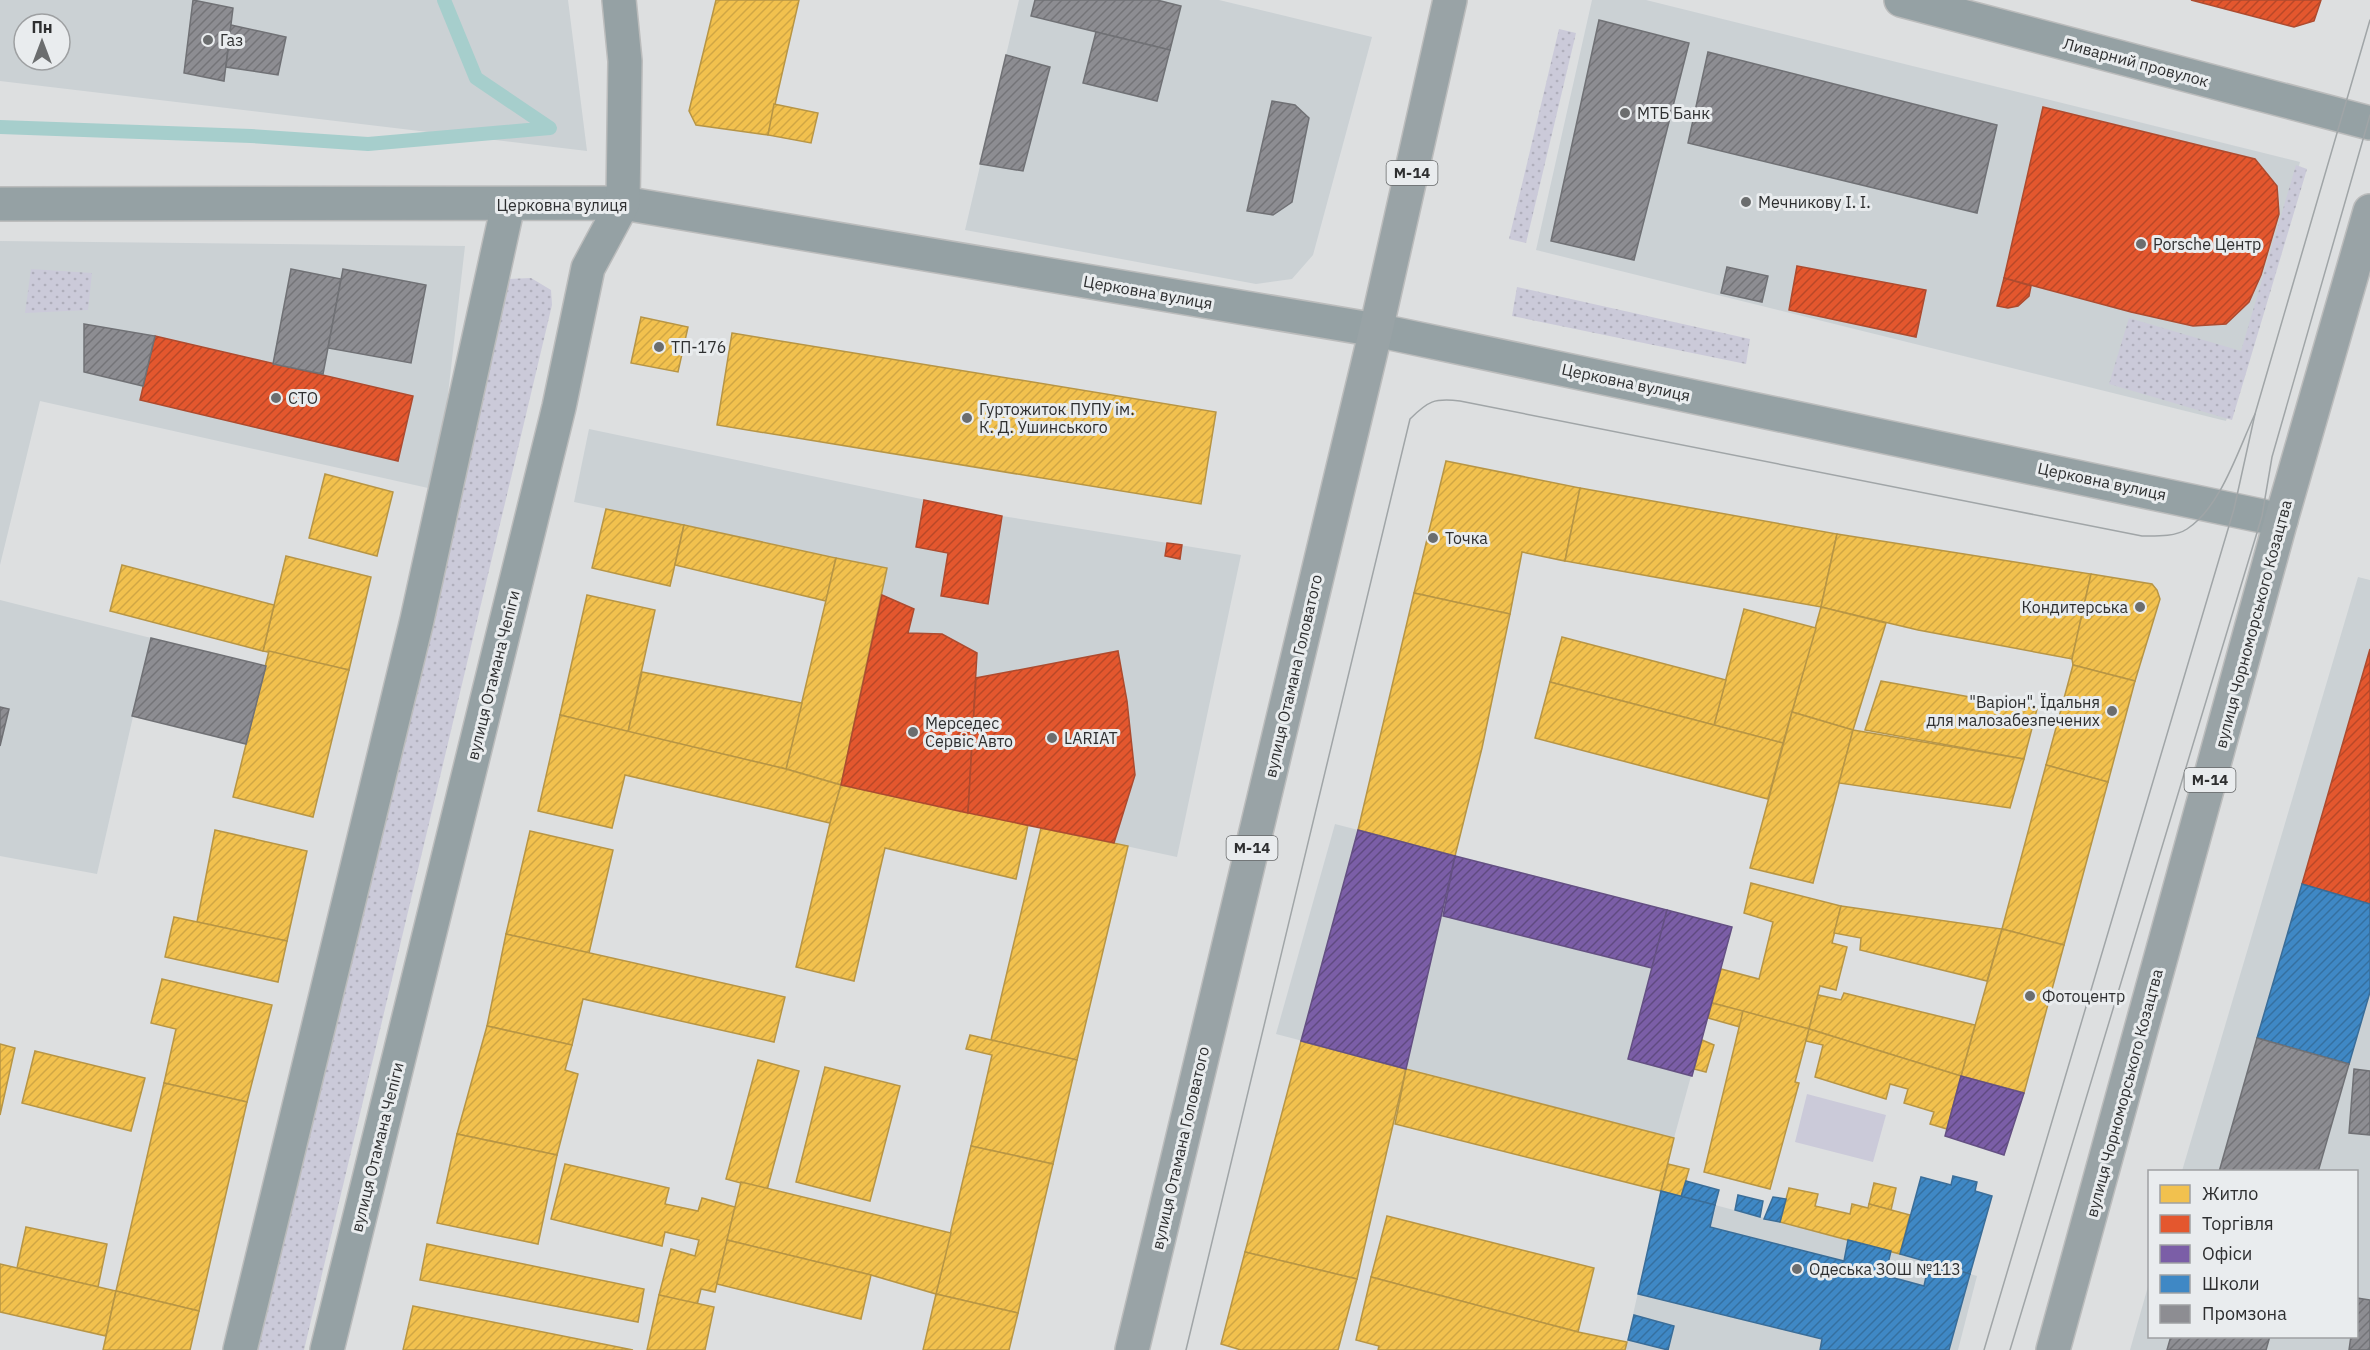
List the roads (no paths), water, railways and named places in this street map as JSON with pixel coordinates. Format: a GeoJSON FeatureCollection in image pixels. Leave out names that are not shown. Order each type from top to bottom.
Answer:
{"type":"FeatureCollection","features":[{"type":"Feature","properties":{"kind":"main road","name":"вулиця Отамана Головатого"},"geometry":{"type":"LineString","coordinates":[[1131,1350],[1376,330],[1450,0]]}},
{"type":"Feature","properties":{"kind":"main road","name":"вулиця Чорноморського Козацтва"},"geometry":{"type":"LineString","coordinates":[[2053,1350],[2281,520],[2370,211]]}},
{"type":"Feature","properties":{"kind":"street","name":"вулиця Отамана Чепіги"},"geometry":{"type":"LineString","coordinates":[[327,1350],[558,407],[588,268],[623,203],[625,61],[619,0]]}},
{"type":"Feature","properties":{"kind":"street","name":"Ливарний провулок"},"geometry":{"type":"LineString","coordinates":[[1901,0],[2370,123]]}},
{"type":"Feature","properties":{"kind":"street","name":"Церковна вулиця"},"geometry":{"type":"LineString","coordinates":[[0,204],[623,203],[1376,330],[2281,520]]}},
{"type":"Feature","properties":{"kind":"street"},"geometry":{"type":"LineString","coordinates":[[240,1350],[417,620],[508,204]]}},
{"type":"Feature","properties":{"kind":"waterway"},"geometry":{"type":"LineString","coordinates":[[0,127],[251,136],[368,144],[550,128],[476,78],[444,0]]}},
{"type":"Feature","properties":{"kind":"tram line"},"geometry":{"type":"LineString","coordinates":[[1984,1350],[2234,509],[2255,414],[2370,20]]}},
{"type":"Feature","properties":{"kind":"tram line"},"geometry":{"type":"LineString","coordinates":[[2010,1350],[2262,516],[2272,457],[2370,115]]}},
{"type":"Feature","properties":{"kind":"tram line"},"geometry":{"type":"LineString","coordinates":[[1186,1350],[1410,419],[1416,413],[1432,402],[1460,401],[2142,536],[2177,533],[2187,529],[2199,519],[2219,492],[2255,414]]}},
{"type":"Feature","properties":{"kind":"place","name":"Газ"},"geometry":{"type":"Point","coordinates":[208,40]}},
{"type":"Feature","properties":{"kind":"place","name":"МТБ Банк"},"geometry":{"type":"Point","coordinates":[1625,113]}},
{"type":"Feature","properties":{"kind":"place","name":"Мечникову І. І."},"geometry":{"type":"Point","coordinates":[1746,202]}},
{"type":"Feature","properties":{"kind":"place","name":"Porsche Центр"},"geometry":{"type":"Point","coordinates":[2141,244]}},
{"type":"Feature","properties":{"kind":"place","name":"ТП-176"},"geometry":{"type":"Point","coordinates":[659,347]}},
{"type":"Feature","properties":{"kind":"place","name":"СТО"},"geometry":{"type":"Point","coordinates":[276,398]}},
{"type":"Feature","properties":{"kind":"place","name":"Гуртожиток ПУПУ ім. К. Д. Ушинського"},"geometry":{"type":"Point","coordinates":[967,418]}},
{"type":"Feature","properties":{"kind":"place","name":"Точка"},"geometry":{"type":"Point","coordinates":[1433,538]}},
{"type":"Feature","properties":{"kind":"place","name":"Кондитерська"},"geometry":{"type":"Point","coordinates":[2140,607]}},
{"type":"Feature","properties":{"kind":"place","name":"\"Варіон\". Їдальня для малозабезпечених"},"geometry":{"type":"Point","coordinates":[2112,711]}},
{"type":"Feature","properties":{"kind":"place","name":"Мерседес Сервіс Авто"},"geometry":{"type":"Point","coordinates":[913,732]}},
{"type":"Feature","properties":{"kind":"place","name":"LARIAT"},"geometry":{"type":"Point","coordinates":[1052,738]}},
{"type":"Feature","properties":{"kind":"place","name":"Фотоцентр"},"geometry":{"type":"Point","coordinates":[2030,996]}},
{"type":"Feature","properties":{"kind":"place","name":"Одеська ЗОШ №113"},"geometry":{"type":"Point","coordinates":[1797,1269]}}]}
